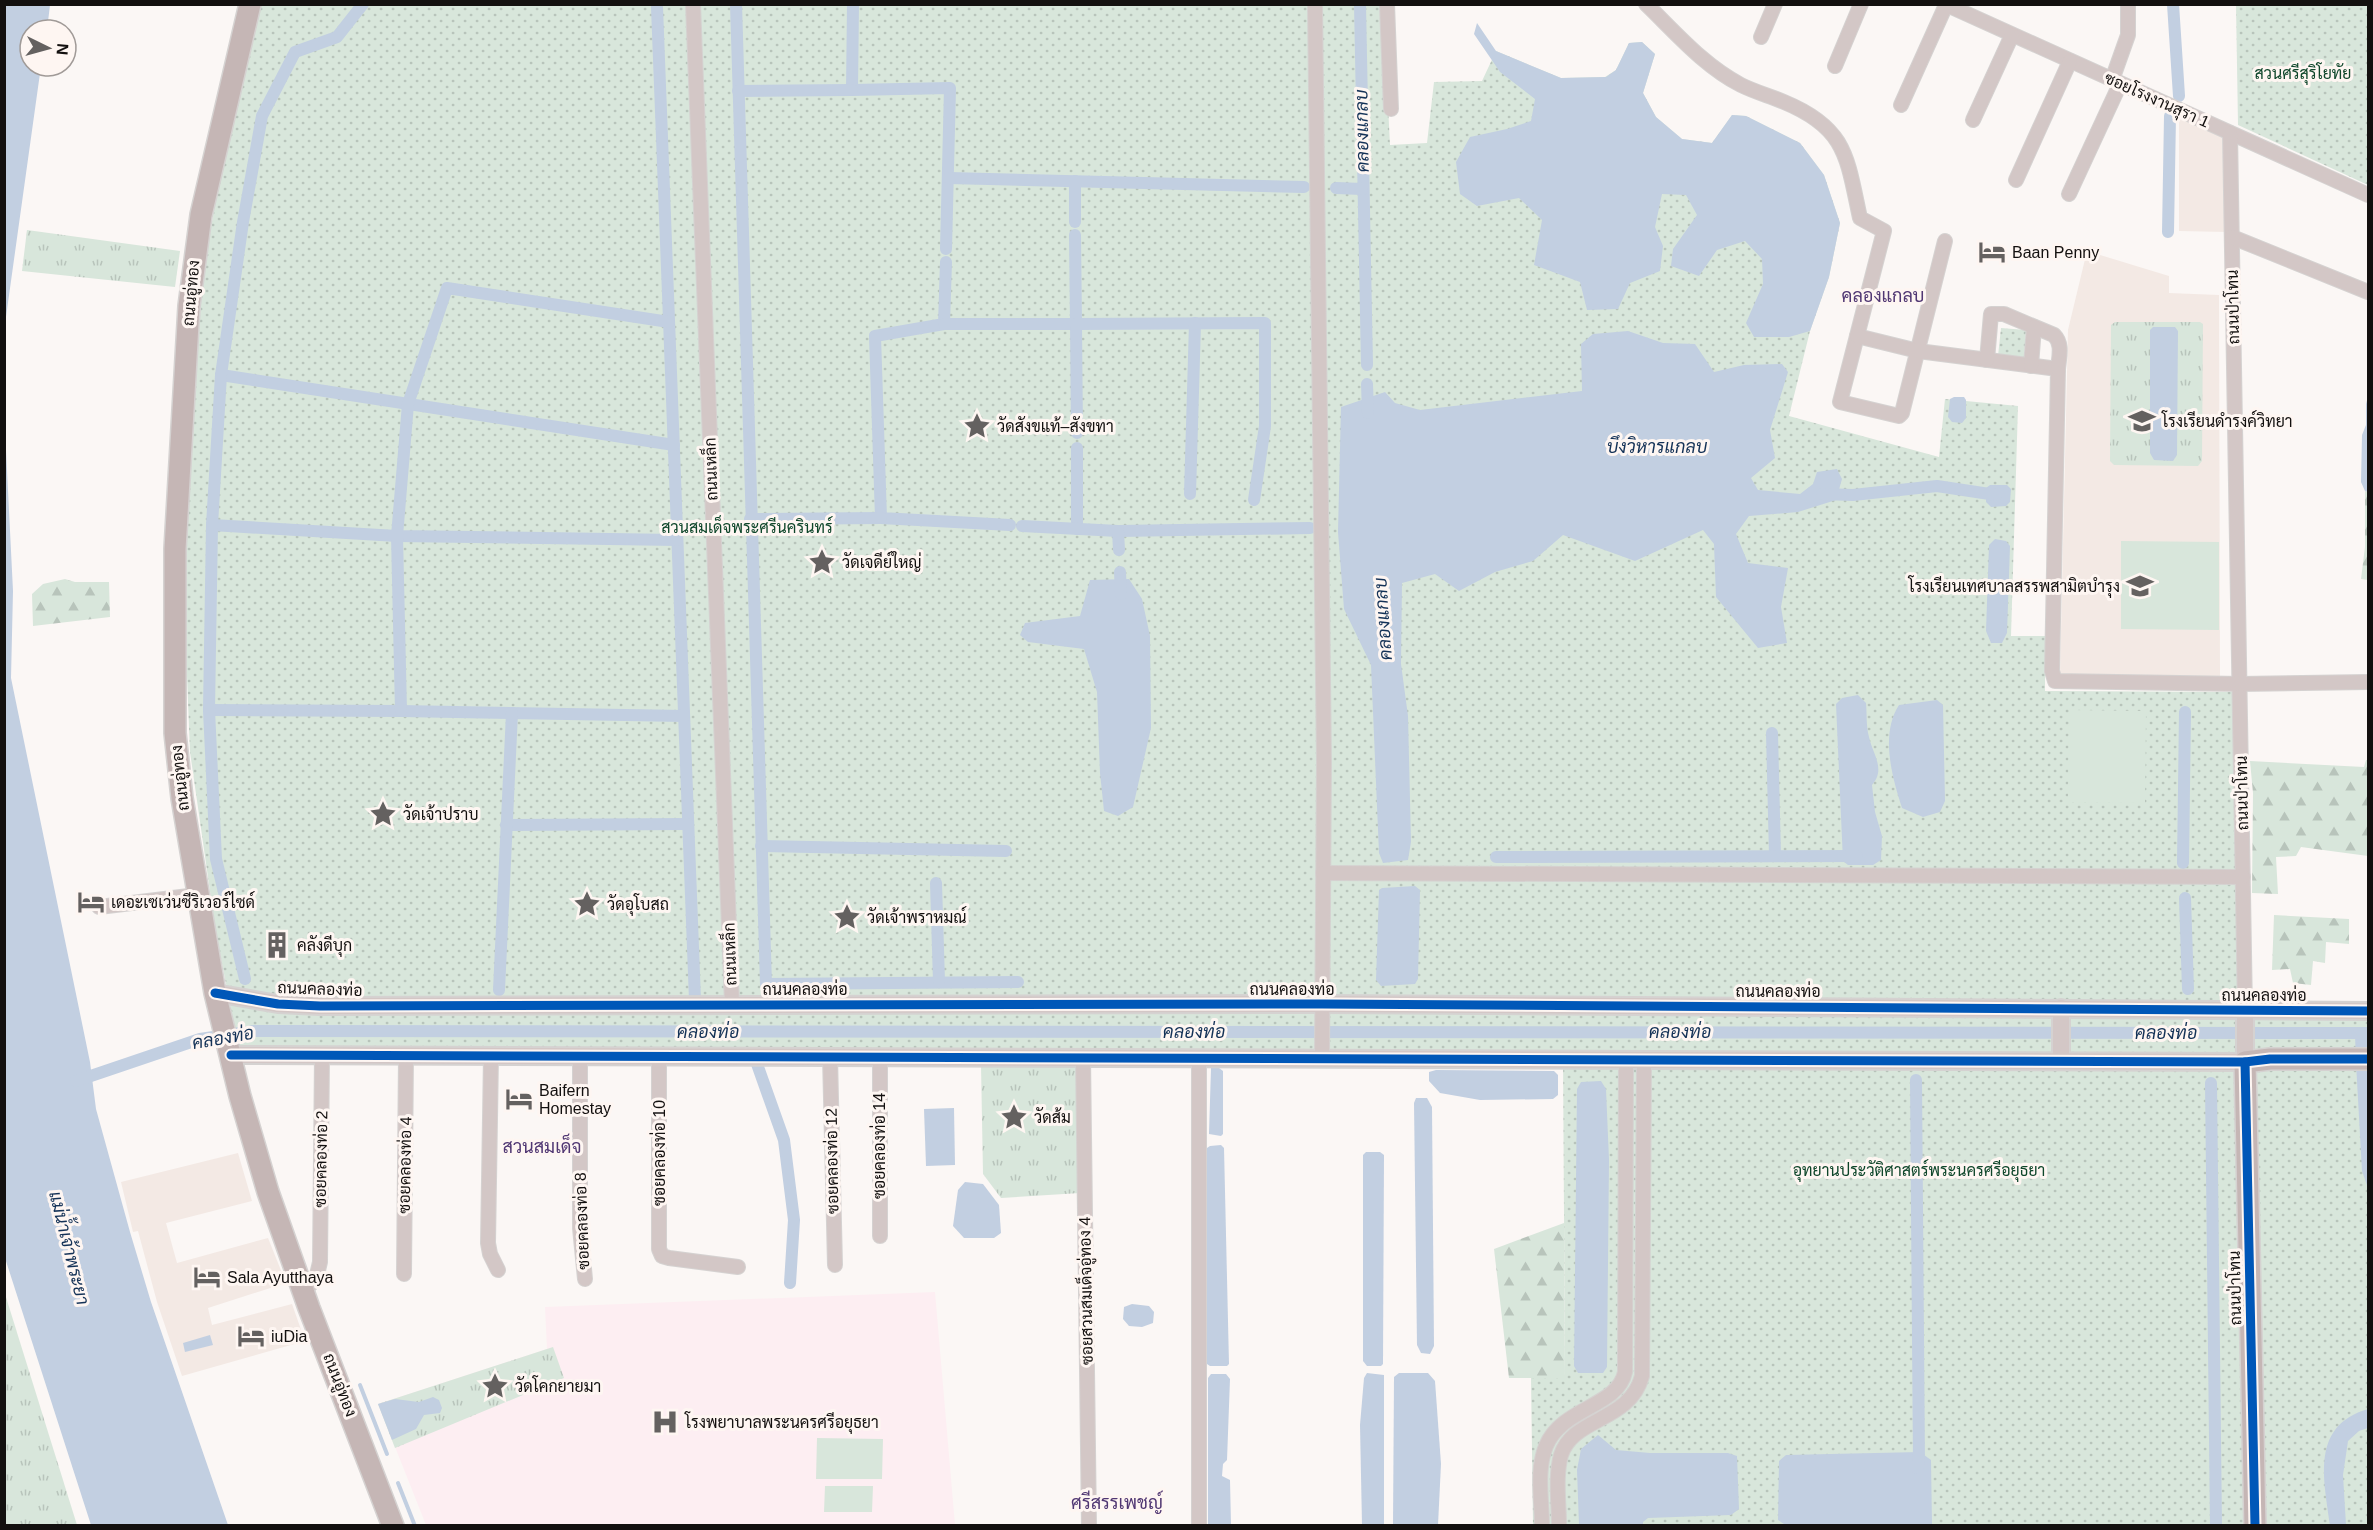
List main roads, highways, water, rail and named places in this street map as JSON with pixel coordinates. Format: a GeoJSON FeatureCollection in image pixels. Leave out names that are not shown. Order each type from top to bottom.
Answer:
{"type":"FeatureCollection","features":[{"type":"Feature","properties":{"kind":"main road","name":"ถนนอู่ทอง"},"geometry":{"type":"LineString","coordinates":[[250,4],[196,240],[189,306],[176,549],[175,733],[182,798],[215,993],[268,1192],[303,1291],[393,1526]]}},
{"type":"Feature","properties":{"kind":"main road","name":"ถนนป่าโทน"},"geometry":{"type":"LineString","coordinates":[[2255,1526],[2245,1056],[2270,1059],[2368,1059]]}},
{"type":"Feature","properties":{"kind":"water"},"geometry":{"type":"Polygon","coordinates":[[[5,4],[50,5],[48,18],[18,18],[18,78],[39,78],[5,324],[5,4]]]}},
{"type":"Feature","properties":{"kind":"water"},"geometry":{"type":"Polygon","coordinates":[[[1477,23],[1496,51],[1561,78],[1606,77],[1616,70],[1629,43],[1642,42],[1655,54],[1643,93],[1656,117],[1682,139],[1712,143],[1732,115],[1746,116],[1800,143],[1824,175],[1840,223],[1829,277],[1810,331],[1789,337],[1754,337],[1746,323],[1763,284],[1762,259],[1745,241],[1717,250],[1699,276],[1671,266],[1673,249],[1697,215],[1686,195],[1662,194],[1655,227],[1663,246],[1660,271],[1630,283],[1618,309],[1587,310],[1580,282],[1534,265],[1542,220],[1519,198],[1477,206],[1460,194],[1456,162],[1470,137],[1531,121],[1535,99],[1500,72],[1474,34],[1477,23]]]}},
{"type":"Feature","properties":{"kind":"water"},"geometry":{"type":"Polygon","coordinates":[[[2153,327],[2175,327],[2178,331],[2177,455],[2173,461],[2154,460],[2150,453],[2150,330],[2153,327]]]}},
{"type":"Feature","properties":{"kind":"water","name":"บึงวิหารแกลบ"},"geometry":{"type":"Polygon","coordinates":[[[1628,331],[1663,343],[1695,344],[1714,372],[1744,365],[1782,364],[1788,372],[1770,430],[1775,458],[1751,478],[1758,490],[1800,494],[1813,484],[1817,472],[1837,469],[1842,479],[1836,500],[1798,512],[1749,516],[1736,534],[1748,563],[1788,568],[1781,607],[1787,643],[1758,648],[1716,597],[1714,544],[1703,530],[1635,561],[1563,535],[1533,561],[1495,572],[1459,591],[1435,574],[1402,583],[1401,664],[1408,716],[1411,842],[1408,860],[1383,863],[1379,853],[1371,665],[1344,609],[1338,532],[1341,407],[1385,392],[1395,403],[1420,410],[1582,391],[1581,344],[1593,334],[1628,331]]]}},
{"type":"Feature","properties":{"kind":"water"},"geometry":{"type":"Polygon","coordinates":[[[2368,396],[2368,492],[2365,491],[2361,482],[2362,435],[2366,425],[2368,396]]]}},
{"type":"Feature","properties":{"kind":"water"},"geometry":{"type":"Polygon","coordinates":[[[1964,397],[1966,400],[1966,418],[1962,423],[1952,422],[1948,417],[1950,399],[1964,397]]]}},
{"type":"Feature","properties":{"kind":"water","name":"แม่น้ำเจ้าพระยา"},"geometry":{"type":"Polygon","coordinates":[[[5,430],[13,591],[11,678],[90,1062],[96,1109],[151,1302],[228,1525],[91,1525],[5,1258],[5,430]]]}},
{"type":"Feature","properties":{"kind":"water"},"geometry":{"type":"Polygon","coordinates":[[[1990,485],[2007,485],[2011,489],[2010,502],[2006,506],[1991,507],[1986,502],[1986,488],[1990,485]]]}},
{"type":"Feature","properties":{"kind":"water"},"geometry":{"type":"Polygon","coordinates":[[[1995,539],[2006,541],[2010,546],[2007,633],[2002,643],[1991,643],[1986,631],[1989,545],[1995,539]]]}},
{"type":"Feature","properties":{"kind":"water"},"geometry":{"type":"Polygon","coordinates":[[[1129,579],[1142,599],[1150,636],[1151,728],[1133,807],[1118,816],[1104,811],[1097,692],[1084,649],[1028,642],[1020,635],[1025,623],[1080,616],[1090,580],[1129,579]]]}},
{"type":"Feature","properties":{"kind":"water"},"geometry":{"type":"Polygon","coordinates":[[[1858,695],[1866,703],[1868,733],[1878,768],[1872,785],[1875,812],[1882,836],[1881,860],[1873,865],[1848,865],[1843,861],[1836,704],[1842,698],[1858,695]]]}},
{"type":"Feature","properties":{"kind":"water"},"geometry":{"type":"Polygon","coordinates":[[[1937,700],[1943,705],[1945,801],[1940,812],[1923,817],[1902,808],[1890,756],[1890,729],[1899,705],[1937,700]]]}},
{"type":"Feature","properties":{"kind":"water"},"geometry":{"type":"Polygon","coordinates":[[[1415,886],[1420,890],[1418,979],[1415,984],[1381,986],[1376,980],[1379,890],[1415,886]]]}},
{"type":"Feature","properties":{"kind":"water"},"geometry":{"type":"Polygon","coordinates":[[[2356,1063],[2368,1063],[2368,1188],[2362,1171],[2356,1063]]]}},
{"type":"Feature","properties":{"kind":"water"},"geometry":{"type":"Polygon","coordinates":[[[1211,1068],[1219,1068],[1223,1071],[1223,1134],[1221,1136],[1209,1134],[1211,1068]]]}},
{"type":"Feature","properties":{"kind":"water"},"geometry":{"type":"Polygon","coordinates":[[[1436,1070],[1554,1071],[1558,1075],[1558,1095],[1553,1099],[1480,1100],[1440,1093],[1429,1081],[1429,1072],[1436,1070]]]}},
{"type":"Feature","properties":{"kind":"water"},"geometry":{"type":"Polygon","coordinates":[[[1601,1081],[1606,1089],[1609,1160],[1607,1367],[1603,1373],[1578,1373],[1574,1366],[1577,1089],[1581,1082],[1601,1081]]]}},
{"type":"Feature","properties":{"kind":"water"},"geometry":{"type":"Polygon","coordinates":[[[1416,1098],[1427,1098],[1432,1107],[1434,1346],[1430,1354],[1421,1353],[1417,1345],[1414,1103],[1416,1098]]]}},
{"type":"Feature","properties":{"kind":"water"},"geometry":{"type":"Polygon","coordinates":[[[954,1108],[955,1165],[926,1166],[924,1109],[954,1108]]]}},
{"type":"Feature","properties":{"kind":"water"},"geometry":{"type":"Polygon","coordinates":[[[1221,1145],[1224,1148],[1229,1364],[1210,1366],[1207,1364],[1207,1148],[1221,1145]]]}},
{"type":"Feature","properties":{"kind":"water"},"geometry":{"type":"Polygon","coordinates":[[[1366,1152],[1380,1152],[1384,1155],[1383,1364],[1381,1366],[1367,1366],[1363,1361],[1363,1155],[1366,1152]]]}},
{"type":"Feature","properties":{"kind":"water"},"geometry":{"type":"Polygon","coordinates":[[[965,1182],[983,1184],[999,1205],[1001,1233],[994,1238],[964,1238],[953,1226],[958,1190],[965,1182]]]}},
{"type":"Feature","properties":{"kind":"water"},"geometry":{"type":"Polygon","coordinates":[[[1132,1304],[1149,1306],[1154,1312],[1153,1323],[1142,1327],[1129,1326],[1123,1319],[1124,1307],[1132,1304]]]}},
{"type":"Feature","properties":{"kind":"water"},"geometry":{"type":"Polygon","coordinates":[[[210,1335],[213,1345],[185,1352],[183,1343],[210,1335]]]}},
{"type":"Feature","properties":{"kind":"water"},"geometry":{"type":"Polygon","coordinates":[[[1367,1373],[1384,1375],[1384,1525],[1362,1525],[1360,1425],[1364,1378],[1367,1373]]]}},
{"type":"Feature","properties":{"kind":"water"},"geometry":{"type":"Polygon","coordinates":[[[1399,1373],[1428,1373],[1435,1381],[1441,1464],[1438,1525],[1393,1525],[1394,1377],[1399,1373]]]}},
{"type":"Feature","properties":{"kind":"water"},"geometry":{"type":"Polygon","coordinates":[[[1211,1374],[1226,1374],[1230,1379],[1227,1460],[1223,1464],[1222,1476],[1230,1480],[1231,1525],[1208,1525],[1208,1378],[1211,1374]]]}},
{"type":"Feature","properties":{"kind":"water"},"geometry":{"type":"Polygon","coordinates":[[[433,1397],[439,1400],[442,1408],[440,1413],[424,1415],[416,1429],[392,1440],[378,1404],[395,1399],[419,1402],[433,1397]]]}},
{"type":"Feature","properties":{"kind":"water"},"geometry":{"type":"Polygon","coordinates":[[[2368,1409],[2368,1428],[2359,1431],[2348,1441],[2343,1475],[2346,1525],[2330,1525],[2324,1473],[2329,1441],[2337,1428],[2349,1417],[2368,1409]]]}},
{"type":"Feature","properties":{"kind":"water"},"geometry":{"type":"Polygon","coordinates":[[[1598,1435],[1616,1450],[1650,1453],[1728,1453],[1737,1456],[1739,1509],[1731,1515],[1648,1518],[1643,1525],[1579,1525],[1577,1470],[1581,1449],[1598,1435]]]}},
{"type":"Feature","properties":{"kind":"water"},"geometry":{"type":"Polygon","coordinates":[[[1920,1452],[1931,1460],[1932,1525],[1787,1526],[1778,1520],[1779,1461],[1786,1455],[1920,1452]]]}},
{"type":"Feature","properties":{"kind":"waterway"},"geometry":{"type":"LineString","coordinates":[[245,979],[216,859],[209,710],[212,525],[221,375],[243,222],[262,116],[295,52],[337,37],[363,4]]}},
{"type":"Feature","properties":{"kind":"waterway"},"geometry":{"type":"LineString","coordinates":[[736,4],[766,984],[1018,982]]}},
{"type":"Feature","properties":{"kind":"waterway"},"geometry":{"type":"LineString","coordinates":[[853,4],[852,90],[950,88],[946,249]]}},
{"type":"Feature","properties":{"kind":"waterway","name":"คลองแกลบ"},"geometry":{"type":"LineString","coordinates":[[1360,4],[1367,365]]}},
{"type":"Feature","properties":{"kind":"waterway"},"geometry":{"type":"LineString","coordinates":[[2173,4],[2179,96]]}},
{"type":"Feature","properties":{"kind":"waterway"},"geometry":{"type":"LineString","coordinates":[[657,7],[695,1000]]}},
{"type":"Feature","properties":{"kind":"waterway"},"geometry":{"type":"LineString","coordinates":[[738,91],[852,90]]}},
{"type":"Feature","properties":{"kind":"waterway"},"geometry":{"type":"LineString","coordinates":[[2168,232],[2170,116]]}},
{"type":"Feature","properties":{"kind":"waterway"},"geometry":{"type":"LineString","coordinates":[[949,178],[1304,187]]}},
{"type":"Feature","properties":{"kind":"waterway"},"geometry":{"type":"LineString","coordinates":[[1075,181],[1075,222]]}},
{"type":"Feature","properties":{"kind":"waterway"},"geometry":{"type":"LineString","coordinates":[[1336,188],[1362,189]]}},
{"type":"Feature","properties":{"kind":"waterway"},"geometry":{"type":"LineString","coordinates":[[944,324],[1076,324],[1075,235]]}},
{"type":"Feature","properties":{"kind":"waterway"},"geometry":{"type":"LineString","coordinates":[[946,262],[944,324],[875,336],[881,518],[1010,525]]}},
{"type":"Feature","properties":{"kind":"waterway"},"geometry":{"type":"LineString","coordinates":[[401,711],[397,536],[408,404],[447,288],[669,322]]}},
{"type":"Feature","properties":{"kind":"waterway"},"geometry":{"type":"LineString","coordinates":[[1190,494],[1195,323]]}},
{"type":"Feature","properties":{"kind":"waterway"},"geometry":{"type":"LineString","coordinates":[[1077,433],[1076,324],[1265,323],[1265,426],[1254,500]]}},
{"type":"Feature","properties":{"kind":"waterway"},"geometry":{"type":"LineString","coordinates":[[221,375],[674,445]]}},
{"type":"Feature","properties":{"kind":"waterway","name":"คลองแกลบ"},"geometry":{"type":"LineString","coordinates":[[1367,384],[1368,413]]}},
{"type":"Feature","properties":{"kind":"waterway"},"geometry":{"type":"LineString","coordinates":[[1077,448],[1077,529]]}},
{"type":"Feature","properties":{"kind":"waterway"},"geometry":{"type":"LineString","coordinates":[[1822,494],[1853,495],[1937,486],[1996,495]]}},
{"type":"Feature","properties":{"kind":"waterway"},"geometry":{"type":"LineString","coordinates":[[750,519],[881,518]]}},
{"type":"Feature","properties":{"kind":"waterway"},"geometry":{"type":"LineString","coordinates":[[212,525],[397,536],[677,540]]}},
{"type":"Feature","properties":{"kind":"waterway"},"geometry":{"type":"LineString","coordinates":[[1022,526],[1118,531],[1310,528]]}},
{"type":"Feature","properties":{"kind":"waterway"},"geometry":{"type":"LineString","coordinates":[[1118,531],[1119,550]]}},
{"type":"Feature","properties":{"kind":"waterway"},"geometry":{"type":"LineString","coordinates":[[1120,572],[1121,594]]}},
{"type":"Feature","properties":{"kind":"waterway"},"geometry":{"type":"LineString","coordinates":[[209,710],[684,716]]}},
{"type":"Feature","properties":{"kind":"waterway"},"geometry":{"type":"LineString","coordinates":[[2183,863],[2185,712]]}},
{"type":"Feature","properties":{"kind":"waterway"},"geometry":{"type":"LineString","coordinates":[[499,990],[512,713]]}},
{"type":"Feature","properties":{"kind":"waterway"},"geometry":{"type":"LineString","coordinates":[[1772,733],[1775,856]]}},
{"type":"Feature","properties":{"kind":"waterway"},"geometry":{"type":"LineString","coordinates":[[506,825],[688,824]]}},
{"type":"Feature","properties":{"kind":"waterway"},"geometry":{"type":"LineString","coordinates":[[761,846],[1006,851]]}},
{"type":"Feature","properties":{"kind":"waterway"},"geometry":{"type":"LineString","coordinates":[[1496,857],[1857,856]]}},
{"type":"Feature","properties":{"kind":"waterway"},"geometry":{"type":"LineString","coordinates":[[936,883],[939,982]]}},
{"type":"Feature","properties":{"kind":"waterway"},"geometry":{"type":"LineString","coordinates":[[2185,898],[2188,989]]}},
{"type":"Feature","properties":{"kind":"waterway","name":"คลองท่อ"},"geometry":{"type":"LineString","coordinates":[[76,1081],[200,1039],[254,1031],[2368,1033]]}},
{"type":"Feature","properties":{"kind":"waterway"},"geometry":{"type":"LineString","coordinates":[[2361,1033],[2362,1065]]}},
{"type":"Feature","properties":{"kind":"waterway"},"geometry":{"type":"LineString","coordinates":[[757,1064],[784,1140],[794,1220],[790,1283]]}},
{"type":"Feature","properties":{"kind":"waterway"},"geometry":{"type":"LineString","coordinates":[[1916,1080],[1919,1464],[1917,1468]]}},
{"type":"Feature","properties":{"kind":"waterway"},"geometry":{"type":"LineString","coordinates":[[2211,1083],[2216,1526]]}},
{"type":"Feature","properties":{"kind":"waterway"},"geometry":{"type":"LineString","coordinates":[[360,1385],[387,1454]]}},
{"type":"Feature","properties":{"kind":"waterway"},"geometry":{"type":"LineString","coordinates":[[398,1483],[415,1526]]}},
{"type":"Feature","properties":{"kind":"place","name":"Baan Penny"},"geometry":{"type":"Point","coordinates":[1992,252]}},
{"type":"Feature","properties":{"kind":"place","name":"โรงเรียนดำรงค์วิทยา"},"geometry":{"type":"Point","coordinates":[2142,421]}},
{"type":"Feature","properties":{"kind":"place","name":"วัดสังขแท้–สังขทา"},"geometry":{"type":"Point","coordinates":[977,426]}},
{"type":"Feature","properties":{"kind":"place","name":"วัดเจดีย์ใหญ่"},"geometry":{"type":"Point","coordinates":[822,562]}},
{"type":"Feature","properties":{"kind":"place","name":"โรงเรียนเทศบาลสรรพสามิตบำรุง"},"geometry":{"type":"Point","coordinates":[2140,586]}},
{"type":"Feature","properties":{"kind":"place","name":"วัดเจ้าปราบ"},"geometry":{"type":"Point","coordinates":[383,814]}},
{"type":"Feature","properties":{"kind":"place","name":"เดอะเซเว่นซีริเวอร์ไซด์"},"geometry":{"type":"Point","coordinates":[91,902]}},
{"type":"Feature","properties":{"kind":"place","name":"วัดอุโบสถ"},"geometry":{"type":"Point","coordinates":[587,904]}},
{"type":"Feature","properties":{"kind":"place","name":"วัดเจ้าพราหมณ์"},"geometry":{"type":"Point","coordinates":[847,917]}},
{"type":"Feature","properties":{"kind":"place","name":"คลังดีบุก"},"geometry":{"type":"Point","coordinates":[277,945]}},
{"type":"Feature","properties":{"kind":"place","name":"Baifern Homestay"},"geometry":{"type":"Point","coordinates":[519,1099]}},
{"type":"Feature","properties":{"kind":"place","name":"วัดส้ม"},"geometry":{"type":"Point","coordinates":[1014,1117]}},
{"type":"Feature","properties":{"kind":"place","name":"Sala Ayutthaya"},"geometry":{"type":"Point","coordinates":[207,1277]}},
{"type":"Feature","properties":{"kind":"place","name":"iuDia"},"geometry":{"type":"Point","coordinates":[251,1336]}},
{"type":"Feature","properties":{"kind":"place","name":"วัดโคกยายมา"},"geometry":{"type":"Point","coordinates":[495,1386]}},
{"type":"Feature","properties":{"kind":"place","name":"โรงพยาบาลพระนครศรีอยุธยา"},"geometry":{"type":"Point","coordinates":[665,1422]}},
{"type":"Feature","properties":{"kind":"district","name":"คลองแกลบ"},"geometry":{"type":"Point","coordinates":[1883,296]}},
{"type":"Feature","properties":{"kind":"district","name":"สวนสมเด็จ"},"geometry":{"type":"Point","coordinates":[542,1147]}},
{"type":"Feature","properties":{"kind":"district","name":"ศรีสรรเพชญ์"},"geometry":{"type":"Point","coordinates":[1117,1503]}},
{"type":"Feature","properties":{"kind":"park label","name":"สวนศรีสุริโยทัย"},"geometry":{"type":"Point","coordinates":[2303,73]}},
{"type":"Feature","properties":{"kind":"park label","name":"สวนสมเด็จพระศรีนครินทร์"},"geometry":{"type":"Point","coordinates":[747,527]}},
{"type":"Feature","properties":{"kind":"park label","name":"อุทยานประวัติศาสตร์พระนครศรีอยุธยา"},"geometry":{"type":"Point","coordinates":[1919,1170]}}]}
